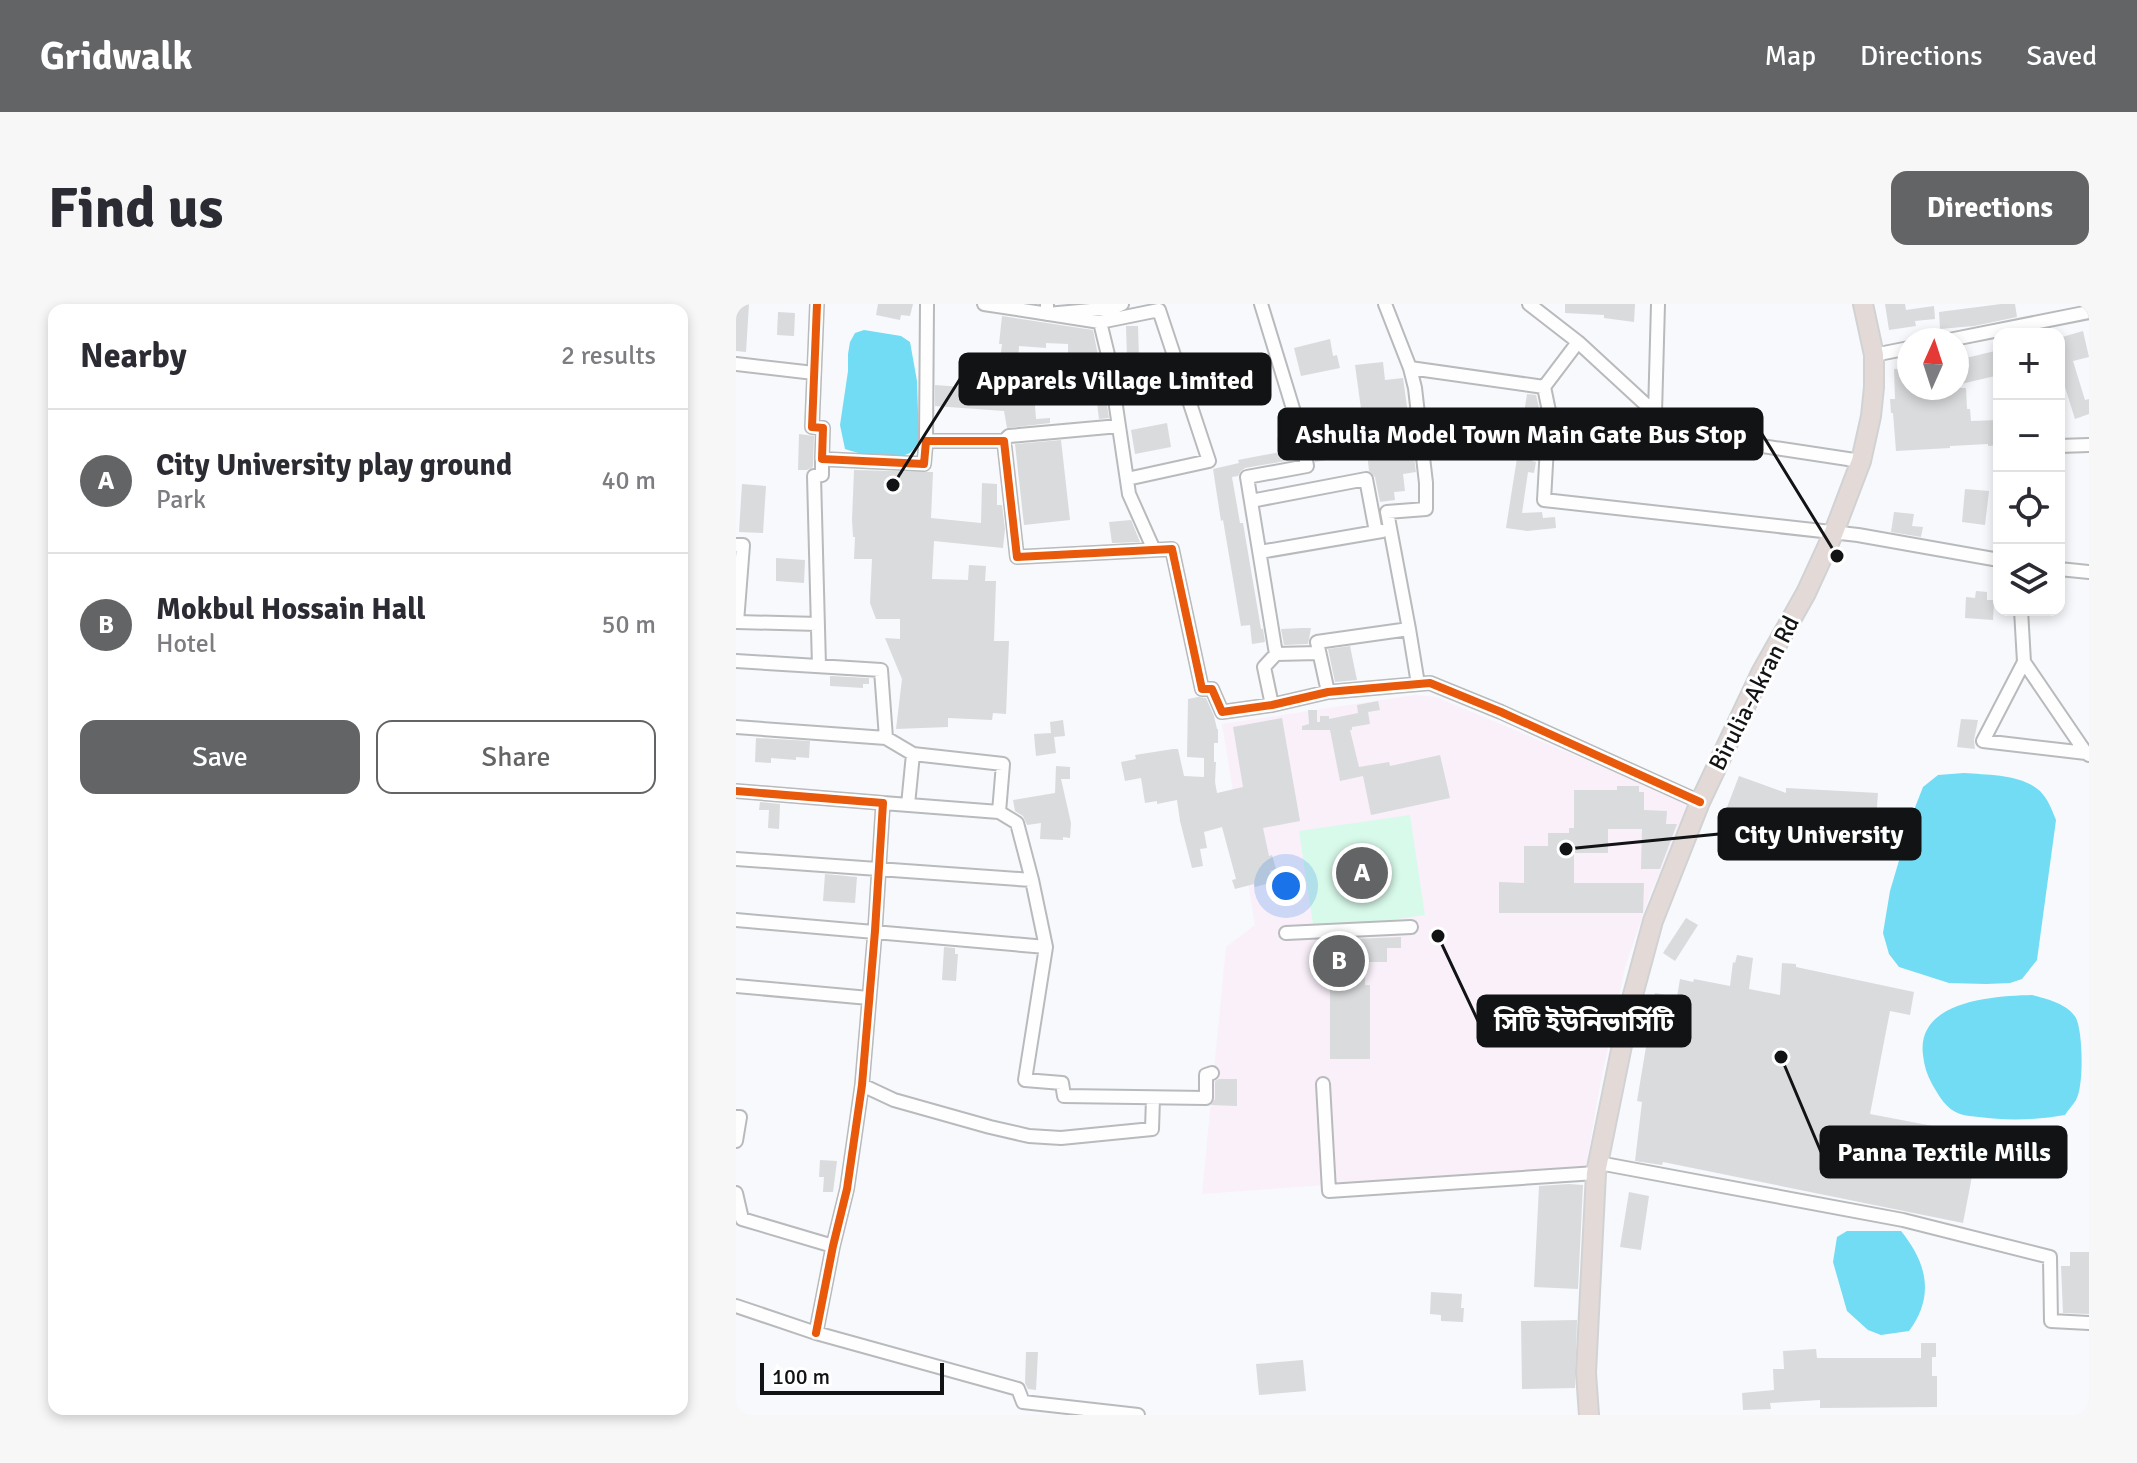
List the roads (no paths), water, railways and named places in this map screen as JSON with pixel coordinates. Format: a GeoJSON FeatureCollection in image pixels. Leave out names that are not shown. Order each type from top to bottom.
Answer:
{"type":"FeatureCollection","features":[{"type":"Feature","properties":{"kind":"highway","name":"Birulia-Akran Rd"},"geometry":{"type":"LineString","coordinates":[[1589,1415],[1586,1373],[1597,1168],[1630,1006],[1649,935],[1700,802],[1761,673],[1806,593],[1861,461],[1871,416],[1874,355],[1863,304]]}},
{"type":"Feature","properties":{"kind":"street"},"geometry":{"type":"LineString","coordinates":[[817,304],[812,427],[823,428],[822,475],[814,476],[819,666]]}},
{"type":"Feature","properties":{"kind":"street"},"geometry":{"type":"LineString","coordinates":[[822,459],[924,464],[927,304]]}},
{"type":"Feature","properties":{"kind":"street"},"geometry":{"type":"LineString","coordinates":[[984,304],[1047,309],[1113,308],[1122,304]]}},
{"type":"Feature","properties":{"kind":"street"},"geometry":{"type":"LineString","coordinates":[[1261,304],[1302,438],[1307,466],[1247,477],[1276,654]]}},
{"type":"Feature","properties":{"kind":"street"},"geometry":{"type":"LineString","coordinates":[[1385,304],[1410,368],[1426,483],[1426,509],[1387,512],[1418,684]]}},
{"type":"Feature","properties":{"kind":"street"},"geometry":{"type":"LineString","coordinates":[[1529,304],[1578,342],[1655,413],[1681,428],[1729,441],[1861,461]]}},
{"type":"Feature","properties":{"kind":"street"},"geometry":{"type":"LineString","coordinates":[[1655,413],[1658,304]]}},
{"type":"Feature","properties":{"kind":"street"},"geometry":{"type":"LineString","coordinates":[[1047,309],[1100,322],[1159,310],[1209,461],[1127,479]]}},
{"type":"Feature","properties":{"kind":"street"},"geometry":{"type":"LineString","coordinates":[[1969,336],[2089,312]]}},
{"type":"Feature","properties":{"kind":"street"},"geometry":{"type":"LineString","coordinates":[[1100,322],[1109,359],[1129,494],[1154,550]]}},
{"type":"Feature","properties":{"kind":"street"},"geometry":{"type":"LineString","coordinates":[[1578,342],[1544,387],[1549,411],[1544,500],[1834,532],[1993,559]]}},
{"type":"Feature","properties":{"kind":"street"},"geometry":{"type":"LineString","coordinates":[[1874,355],[1897,350]]}},
{"type":"Feature","properties":{"kind":"street"},"geometry":{"type":"LineString","coordinates":[[736,364],[814,373]]}},
{"type":"Feature","properties":{"kind":"street"},"geometry":{"type":"LineString","coordinates":[[1410,368],[1544,387]]}},
{"type":"Feature","properties":{"kind":"street"},"geometry":{"type":"LineString","coordinates":[[926,441],[1004,441],[1009,436],[1119,426]]}},
{"type":"Feature","properties":{"kind":"street"},"geometry":{"type":"LineString","coordinates":[[1004,441],[1017,557],[1172,549],[1202,689],[1212,689],[1222,712],[1328,692],[1430,683],[1700,802]]}},
{"type":"Feature","properties":{"kind":"street"},"geometry":{"type":"LineString","coordinates":[[2065,446],[2089,445]]}},
{"type":"Feature","properties":{"kind":"street"},"geometry":{"type":"LineString","coordinates":[[1251,501],[1366,479],[1376,532]]}},
{"type":"Feature","properties":{"kind":"street"},"geometry":{"type":"LineString","coordinates":[[1260,552],[1390,529]]}},
{"type":"Feature","properties":{"kind":"street"},"geometry":{"type":"LineString","coordinates":[[736,545],[743,545],[737,622],[818,624]]}},
{"type":"Feature","properties":{"kind":"street"},"geometry":{"type":"LineString","coordinates":[[2065,570],[2089,572]]}},
{"type":"Feature","properties":{"kind":"street"},"geometry":{"type":"LineString","coordinates":[[2021,616],[2024,662],[1983,741],[2088,754]]}},
{"type":"Feature","properties":{"kind":"street"},"geometry":{"type":"LineString","coordinates":[[1328,692],[1317,642],[1409,629]]}},
{"type":"Feature","properties":{"kind":"street"},"geometry":{"type":"LineString","coordinates":[[1272,705],[1264,667],[1276,654],[1318,653]]}},
{"type":"Feature","properties":{"kind":"street"},"geometry":{"type":"LineString","coordinates":[[736,661],[881,670],[886,738]]}},
{"type":"Feature","properties":{"kind":"street"},"geometry":{"type":"LineString","coordinates":[[2024,662],[2088,754]]}},
{"type":"Feature","properties":{"kind":"street"},"geometry":{"type":"LineString","coordinates":[[736,727],[886,738],[913,754],[1003,764],[999,812]]}},
{"type":"Feature","properties":{"kind":"street"},"geometry":{"type":"LineString","coordinates":[[908,805],[913,754]]}},
{"type":"Feature","properties":{"kind":"street"},"geometry":{"type":"LineString","coordinates":[[736,791],[999,812],[1017,823],[1046,947],[1025,1080],[1062,1083],[1064,1096],[1206,1098],[1206,1075],[1212,1073]]}},
{"type":"Feature","properties":{"kind":"street"},"geometry":{"type":"LineString","coordinates":[[816,1333],[847,1189],[862,1085],[883,803]]}},
{"type":"Feature","properties":{"kind":"street"},"geometry":{"type":"LineString","coordinates":[[736,859],[1032,880]]}},
{"type":"Feature","properties":{"kind":"street"},"geometry":{"type":"LineString","coordinates":[[736,920],[1046,947]]}},
{"type":"Feature","properties":{"kind":"street"},"geometry":{"type":"LineString","coordinates":[[1286,933],[1411,927]]}},
{"type":"Feature","properties":{"kind":"street"},"geometry":{"type":"LineString","coordinates":[[736,986],[869,998]]}},
{"type":"Feature","properties":{"kind":"street"},"geometry":{"type":"LineString","coordinates":[[1323,1084],[1329,1191],[1597,1168],[1903,1220],[2050,1257],[2051,1321],[2089,1323]]}},
{"type":"Feature","properties":{"kind":"street"},"geometry":{"type":"LineString","coordinates":[[862,1085],[894,1100],[990,1127],[1029,1136],[1061,1138],[1152,1129],[1153,1098]]}},
{"type":"Feature","properties":{"kind":"street"},"geometry":{"type":"LineString","coordinates":[[736,1117],[740,1117],[736,1141]]}},
{"type":"Feature","properties":{"kind":"street"},"geometry":{"type":"LineString","coordinates":[[736,1193],[742,1219],[833,1246]]}},
{"type":"Feature","properties":{"kind":"street"},"geometry":{"type":"LineString","coordinates":[[736,1306],[816,1333],[1018,1389],[1022,1409],[1138,1415]]}},
{"type":"Feature","properties":{"kind":"water"},"geometry":{"type":"Polygon","coordinates":[[[864,330],[901,336],[910,342],[917,381],[919,441],[905,455],[878,456],[845,449],[840,425],[848,354],[855,333],[864,330]]]}},
{"type":"Feature","properties":{"kind":"water"},"geometry":{"type":"Polygon","coordinates":[[[1938,775],[2004,776],[2032,785],[2050,805],[2056,820],[2037,960],[2022,979],[2010,983],[1949,983],[1899,967],[1889,954],[1883,933],[1890,891],[1923,787],[1938,775]]]}},
{"type":"Feature","properties":{"kind":"water"},"geometry":{"type":"Polygon","coordinates":[[[2032,995],[2063,1006],[2076,1018],[2082,1059],[2079,1093],[2075,1102],[2065,1115],[2032,1119],[1970,1116],[1951,1109],[1932,1084],[1924,1062],[1924,1037],[1932,1023],[1945,1012],[1961,1005],[1998,997],[2032,995]]]}},
{"type":"Feature","properties":{"kind":"water"},"geometry":{"type":"Polygon","coordinates":[[[1847,1231],[1901,1231],[1910,1243],[1922,1267],[1925,1292],[1917,1318],[1909,1331],[1881,1335],[1868,1330],[1847,1311],[1833,1262],[1837,1237],[1847,1231]]]}},
{"type":"Feature","properties":{"kind":"place","name":"Apparels Village Limited"},"geometry":{"type":"Point","coordinates":[893,485]}},
{"type":"Feature","properties":{"kind":"place","name":"Ashulia Model Town Main Gate Bus Stop"},"geometry":{"type":"Point","coordinates":[1837,556]}},
{"type":"Feature","properties":{"kind":"place","name":"City University"},"geometry":{"type":"Point","coordinates":[1566,849]}},
{"type":"Feature","properties":{"kind":"place","name":"City University play ground"},"geometry":{"type":"Point","coordinates":[1362,873]}},
{"type":"Feature","properties":{"kind":"place","name":"সিটি ইউনিভার্সিটি"},"geometry":{"type":"Point","coordinates":[1438,936]}},
{"type":"Feature","properties":{"kind":"place","name":"Mokbul Hossain Hall"},"geometry":{"type":"Point","coordinates":[1339,961]}},
{"type":"Feature","properties":{"kind":"place","name":"Panna Textile Mills"},"geometry":{"type":"Point","coordinates":[1781,1057]}}]}
